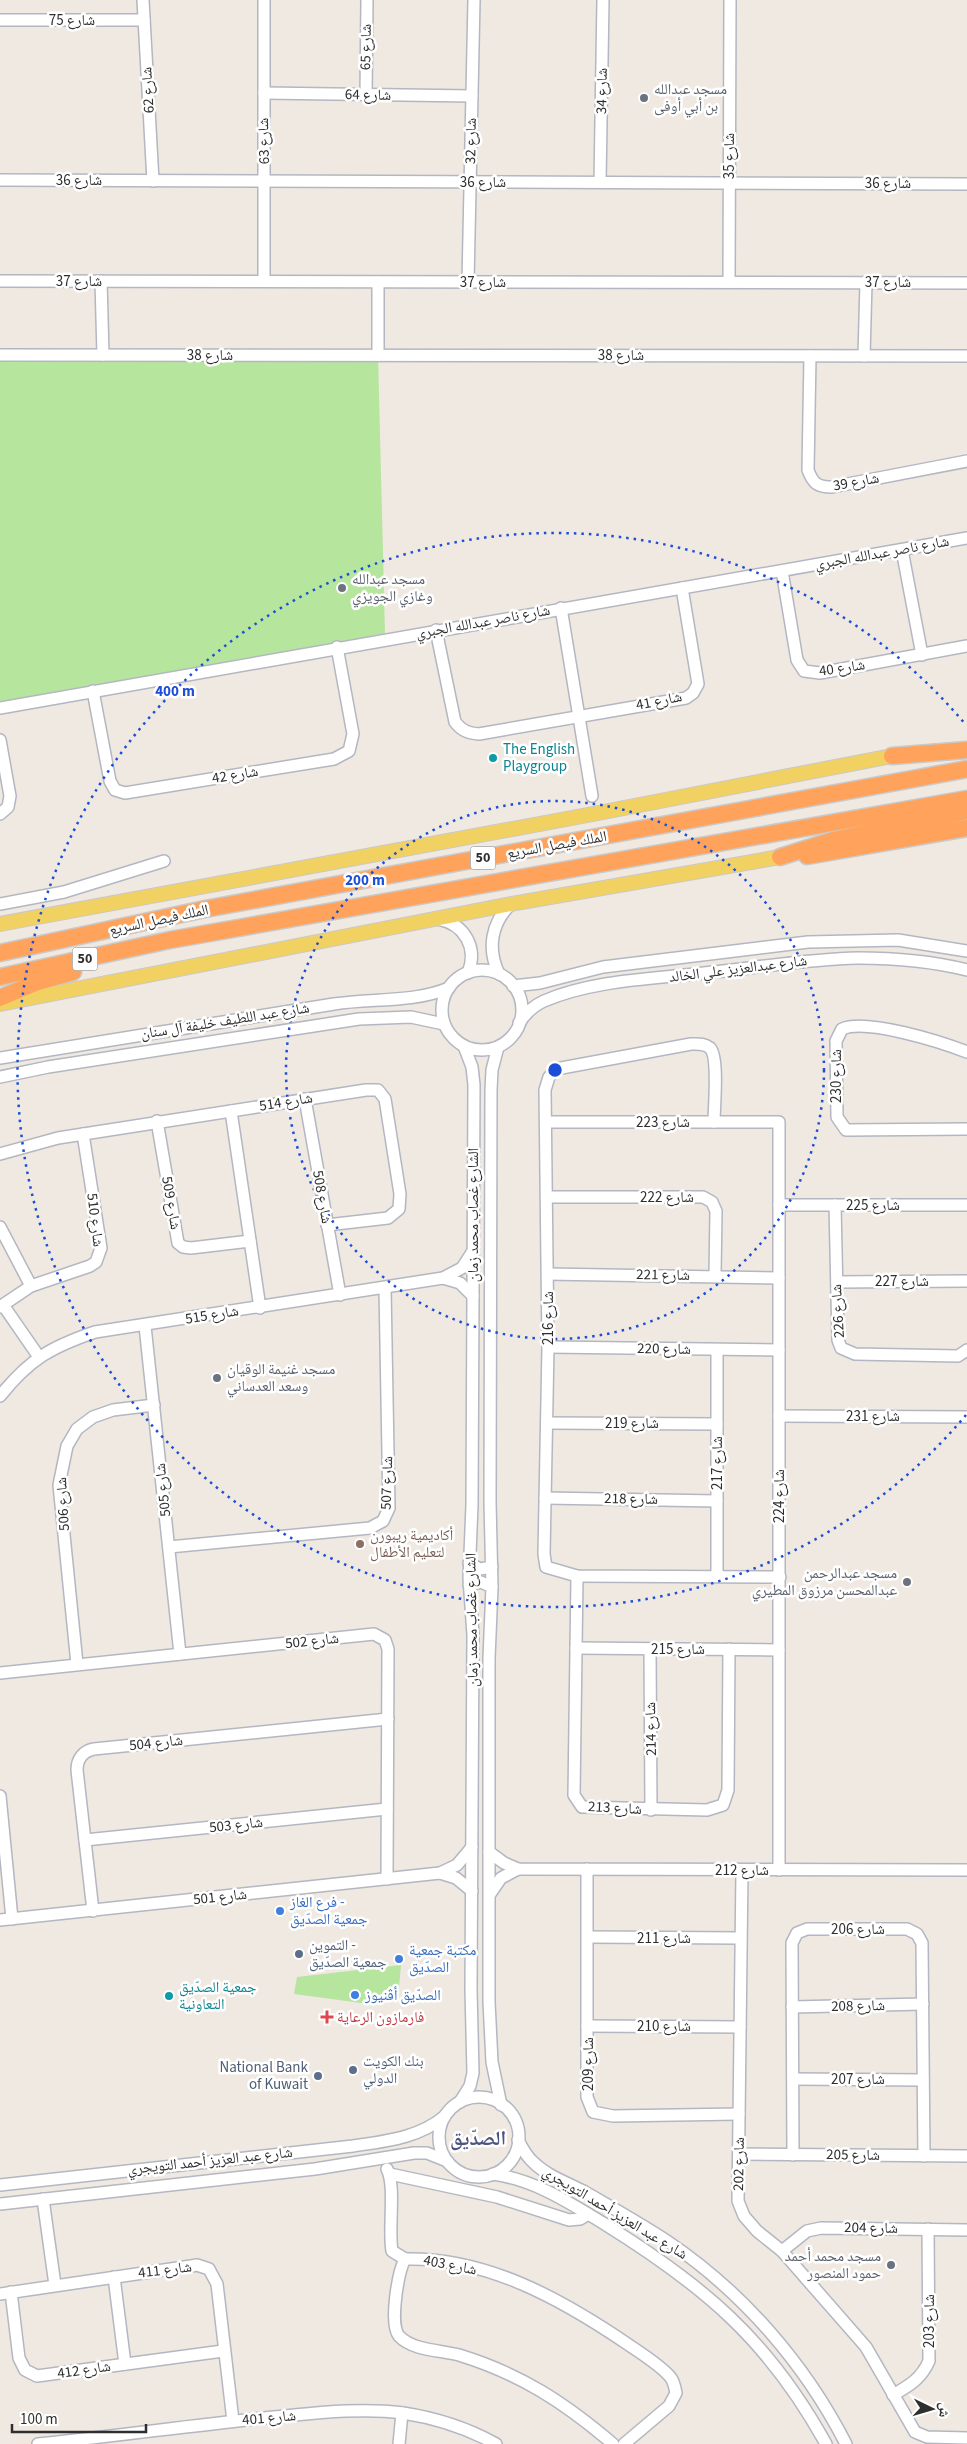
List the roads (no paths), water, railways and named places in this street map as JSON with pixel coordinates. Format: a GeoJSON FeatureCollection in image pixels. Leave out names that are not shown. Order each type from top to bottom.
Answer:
{"type":"FeatureCollection","features":[{"type":"Feature","properties":{"kind":"highway"},"geometry":{"type":"LineString","coordinates":[[892,756],[967,750]]}},
{"type":"Feature","properties":{"kind":"highway","name":"الملك فيصل السريع"},"geometry":{"type":"LineString","coordinates":[[0,953],[205,910],[967,769]]}},
{"type":"Feature","properties":{"kind":"highway","name":"الملك فيصل السريع"},"geometry":{"type":"LineString","coordinates":[[0,977],[170,940],[967,799]]}},
{"type":"Feature","properties":{"kind":"highway"},"geometry":{"type":"LineString","coordinates":[[780,857],[833,840],[967,810]]}},
{"type":"Feature","properties":{"kind":"highway"},"geometry":{"type":"LineString","coordinates":[[780,857],[835,852],[967,828]]}},
{"type":"Feature","properties":{"kind":"highway"},"geometry":{"type":"LineString","coordinates":[[0,998],[38,982],[140,955],[170,940]]}},
{"type":"Feature","properties":{"kind":"main road","name":"الملك فيصل السريع"},"geometry":{"type":"LineString","coordinates":[[0,924],[584,816],[892,756],[967,744]]}},
{"type":"Feature","properties":{"kind":"main road"},"geometry":{"type":"LineString","coordinates":[[0,1004],[511,904],[780,857]]}},
{"type":"Feature","properties":{"kind":"street","name":"شارع 62"},"geometry":{"type":"LineString","coordinates":[[143,0],[153,181]]}},
{"type":"Feature","properties":{"kind":"street","name":"شارع 63"},"geometry":{"type":"LineString","coordinates":[[264,0],[264,281]]}},
{"type":"Feature","properties":{"kind":"street","name":"شارع 65"},"geometry":{"type":"LineString","coordinates":[[366,95],[367,0]]}},
{"type":"Feature","properties":{"kind":"street","name":"شارع 32"},"geometry":{"type":"LineString","coordinates":[[468,282],[474,0]]}},
{"type":"Feature","properties":{"kind":"street","name":"شارع 34"},"geometry":{"type":"LineString","coordinates":[[600,182],[603,0]]}},
{"type":"Feature","properties":{"kind":"street","name":"شارع 35"},"geometry":{"type":"LineString","coordinates":[[729,282],[730,0]]}},
{"type":"Feature","properties":{"kind":"street","name":"شارع 75"},"geometry":{"type":"LineString","coordinates":[[0,20],[144,20]]}},
{"type":"Feature","properties":{"kind":"street","name":"شارع 64"},"geometry":{"type":"LineString","coordinates":[[264,93],[472,96]]}},
{"type":"Feature","properties":{"kind":"street","name":"شارع 36"},"geometry":{"type":"LineString","coordinates":[[0,180],[967,184]]}},
{"type":"Feature","properties":{"kind":"street","name":"شارع 37"},"geometry":{"type":"LineString","coordinates":[[0,281],[967,283]]}},
{"type":"Feature","properties":{"kind":"street"},"geometry":{"type":"LineString","coordinates":[[101,281],[103,355]]}},
{"type":"Feature","properties":{"kind":"street"},"geometry":{"type":"LineString","coordinates":[[378,282],[378,355]]}},
{"type":"Feature","properties":{"kind":"street"},"geometry":{"type":"LineString","coordinates":[[864,356],[866,282]]}},
{"type":"Feature","properties":{"kind":"street","name":"شارع 38"},"geometry":{"type":"LineString","coordinates":[[0,355],[967,356]]}},
{"type":"Feature","properties":{"kind":"street","name":"شارع 39"},"geometry":{"type":"LineString","coordinates":[[810,356],[808,470],[812,480],[819,487],[832,487],[967,461]]}},
{"type":"Feature","properties":{"kind":"street","name":"شارع ناصر عبدالله الجبري"},"geometry":{"type":"LineString","coordinates":[[0,708],[337,647],[967,538]]}},
{"type":"Feature","properties":{"kind":"street"},"geometry":{"type":"LineString","coordinates":[[902,550],[922,655]]}},
{"type":"Feature","properties":{"kind":"street","name":"شارع 40"},"geometry":{"type":"LineString","coordinates":[[782,571],[797,660],[804,671],[820,673],[967,646]]}},
{"type":"Feature","properties":{"kind":"street","name":"شارع 41"},"geometry":{"type":"LineString","coordinates":[[436,630],[455,722],[461,730],[478,734],[686,698],[698,684],[682,588]]}},
{"type":"Feature","properties":{"kind":"street"},"geometry":{"type":"LineString","coordinates":[[561,608],[592,796]]}},
{"type":"Feature","properties":{"kind":"street","name":"شارع 42"},"geometry":{"type":"LineString","coordinates":[[93,692],[110,781],[115,790],[125,793],[334,759],[349,751],[353,734],[337,647]]}},
{"type":"Feature","properties":{"kind":"street"},"geometry":{"type":"LineString","coordinates":[[0,740],[10,796],[8,807],[0,814]]}},
{"type":"Feature","properties":{"kind":"street"},"geometry":{"type":"LineString","coordinates":[[0,904],[81,888],[164,861]]}},
{"type":"Feature","properties":{"kind":"street"},"geometry":{"type":"LineString","coordinates":[[499,974],[493,959],[493,937],[497,922],[511,904]]}},
{"type":"Feature","properties":{"kind":"street"},"geometry":{"type":"LineString","coordinates":[[438,919],[451,922],[466,935],[472,954],[468,973]]}},
{"type":"Feature","properties":{"kind":"street","name":"شارع عبدالعزيز علي الخالد"},"geometry":{"type":"LineString","coordinates":[[514,986],[540,983],[603,967],[817,941],[898,940],[967,951]]}},
{"type":"Feature","properties":{"kind":"street","name":"شارع عبدالعزيز علي الخالد"},"geometry":{"type":"LineString","coordinates":[[519,1024],[532,1008],[544,1001],[578,990],[627,982],[850,958],[905,959],[967,970]]}},
{"type":"Feature","properties":{"kind":"street"},"geometry":{"type":"LineString","coordinates":[[483,970],[499,974],[514,986],[521,1000],[522,1012],[519,1024],[514,1034],[498,1046],[481,1050],[464,1046],[449,1033],[444,1024],[442,1005],[449,988],[460,976],[468,973],[483,970]]}},
{"type":"Feature","properties":{"kind":"street","name":"شارع عبد اللطيف خليفة آل سنان"},"geometry":{"type":"LineString","coordinates":[[0,1058],[341,1003],[418,997],[449,988]]}},
{"type":"Feature","properties":{"kind":"street","name":"شارع عبد اللطيف خليفة آل سنان"},"geometry":{"type":"LineString","coordinates":[[0,1077],[68,1064],[359,1019],[411,1017],[444,1024]]}},
{"type":"Feature","properties":{"kind":"street","name":"شارع 230"},"geometry":{"type":"LineString","coordinates":[[967,1052],[901,1032],[857,1025],[842,1029],[836,1041],[836,1117],[846,1130],[967,1129]]}},
{"type":"Feature","properties":{"kind":"street"},"geometry":{"type":"LineString","coordinates":[[68,1064],[91,1055],[122,1050],[126,1044],[126,1038]]}},
{"type":"Feature","properties":{"kind":"street","name":"شارع 216"},"geometry":{"type":"LineString","coordinates":[[714,1122],[715,1061],[711,1050],[704,1044],[556,1069],[549,1076],[545,1090],[548,1197],[548,1348],[544,1554],[546,1567],[577,1576],[780,1577]]}},
{"type":"Feature","properties":{"kind":"street","name":"الشارع غصاب محمد زمان"},"geometry":{"type":"LineString","coordinates":[[460,2102],[470,2086],[473,2073],[471,1989],[473,1635],[469,1563],[472,1505],[474,1085],[472,1067],[464,1046]]}},
{"type":"Feature","properties":{"kind":"street","name":"الشارع غصاب محمد زمان"},"geometry":{"type":"LineString","coordinates":[[498,1046],[491,1085],[490,1512],[492,1587],[489,1658],[489,2034],[494,2076],[501,2104]]}},
{"type":"Feature","properties":{"kind":"street","name":"شارع 514"},"geometry":{"type":"LineString","coordinates":[[0,1154],[29,1144],[157,1121],[305,1098],[378,1090],[385,1099],[400,1194],[399,1209],[388,1218],[327,1226]]}},
{"type":"Feature","properties":{"kind":"street","name":"شارع 508"},"geometry":{"type":"LineString","coordinates":[[305,1098],[340,1295]]}},
{"type":"Feature","properties":{"kind":"street"},"geometry":{"type":"LineString","coordinates":[[231,1111],[260,1308]]}},
{"type":"Feature","properties":{"kind":"street","name":"شارع 509"},"geometry":{"type":"LineString","coordinates":[[157,1121],[178,1243],[183,1247],[191,1248],[250,1241]]}},
{"type":"Feature","properties":{"kind":"street","name":"شارع 223"},"geometry":{"type":"LineString","coordinates":[[546,1122],[780,1122]]}},
{"type":"Feature","properties":{"kind":"street","name":"شارع 224"},"geometry":{"type":"LineString","coordinates":[[779,1870],[780,1122]]}},
{"type":"Feature","properties":{"kind":"street","name":"شارع 510"},"geometry":{"type":"LineString","coordinates":[[38,1357],[1,1306],[31,1286],[90,1266],[99,1257],[100,1248],[83,1134]]}},
{"type":"Feature","properties":{"kind":"street","name":"شارع 222"},"geometry":{"type":"LineString","coordinates":[[548,1197],[703,1197],[712,1202],[716,1211],[714,1275]]}},
{"type":"Feature","properties":{"kind":"street","name":"شارع 225"},"geometry":{"type":"LineString","coordinates":[[779,1205],[967,1205]]}},
{"type":"Feature","properties":{"kind":"street","name":"شارع 226"},"geometry":{"type":"LineString","coordinates":[[835,1205],[838,1340],[840,1348],[849,1353],[958,1356],[967,1350]]}},
{"type":"Feature","properties":{"kind":"street"},"geometry":{"type":"LineString","coordinates":[[0,1227],[31,1286]]}},
{"type":"Feature","properties":{"kind":"street","name":"شارع 515"},"geometry":{"type":"LineString","coordinates":[[0,1396],[17,1375],[38,1357],[61,1344],[95,1332],[145,1326],[444,1278],[462,1268],[473,1251]]}},
{"type":"Feature","properties":{"kind":"street","name":"شارع 221"},"geometry":{"type":"LineString","coordinates":[[548,1274],[714,1275],[779,1278]]}},
{"type":"Feature","properties":{"kind":"street"},"geometry":{"type":"LineString","coordinates":[[444,1278],[460,1283],[473,1296]]}},
{"type":"Feature","properties":{"kind":"street","name":"شارع 227"},"geometry":{"type":"LineString","coordinates":[[837,1282],[967,1281]]}},
{"type":"Feature","properties":{"kind":"street","name":"شارع 507"},"geometry":{"type":"LineString","coordinates":[[169,1547],[370,1528],[383,1521],[387,1515],[389,1500],[385,1288]]}},
{"type":"Feature","properties":{"kind":"street","name":"شارع 505"},"geometry":{"type":"LineString","coordinates":[[145,1326],[180,1654]]}},
{"type":"Feature","properties":{"kind":"street","name":"شارع 220"},"geometry":{"type":"LineString","coordinates":[[548,1348],[779,1350]]}},
{"type":"Feature","properties":{"kind":"street","name":"شارع 217"},"geometry":{"type":"LineString","coordinates":[[717,1350],[717,1576]]}},
{"type":"Feature","properties":{"kind":"street","name":"شارع 506"},"geometry":{"type":"LineString","coordinates":[[77,1664],[60,1485],[66,1446],[77,1429],[93,1417],[113,1410],[154,1406]]}},
{"type":"Feature","properties":{"kind":"street","name":"شارع 231"},"geometry":{"type":"LineString","coordinates":[[779,1416],[967,1417]]}},
{"type":"Feature","properties":{"kind":"street","name":"شارع 219"},"geometry":{"type":"LineString","coordinates":[[547,1422],[717,1424]]}},
{"type":"Feature","properties":{"kind":"street","name":"شارع 218"},"geometry":{"type":"LineString","coordinates":[[545,1498],[717,1501]]}},
{"type":"Feature","properties":{"kind":"street"},"geometry":{"type":"LineString","coordinates":[[469,1563],[480,1569],[492,1566]]}},
{"type":"Feature","properties":{"kind":"street","name":"شارع 213"},"geometry":{"type":"LineString","coordinates":[[577,1576],[574,1795],[582,1807],[707,1810],[723,1806],[728,1790],[729,1649]]}},
{"type":"Feature","properties":{"kind":"street"},"geometry":{"type":"LineString","coordinates":[[469,1585],[481,1582],[492,1587]]}},
{"type":"Feature","properties":{"kind":"street","name":"شارع 502"},"geometry":{"type":"LineString","coordinates":[[0,1674],[77,1664],[374,1634],[385,1640],[388,1650],[387,1879]]}},
{"type":"Feature","properties":{"kind":"street","name":"شارع 215"},"geometry":{"type":"LineString","coordinates":[[576,1648],[779,1650]]}},
{"type":"Feature","properties":{"kind":"street","name":"شارع 214"},"geometry":{"type":"LineString","coordinates":[[650,1649],[652,1810]]}},
{"type":"Feature","properties":{"kind":"street","name":"شارع 504"},"geometry":{"type":"LineString","coordinates":[[93,1910],[77,1765],[81,1756],[89,1750],[388,1719]]}},
{"type":"Feature","properties":{"kind":"street"},"geometry":{"type":"LineString","coordinates":[[0,1796],[12,1919]]}},
{"type":"Feature","properties":{"kind":"street","name":"شارع 503"},"geometry":{"type":"LineString","coordinates":[[85,1840],[387,1809]]}},
{"type":"Feature","properties":{"kind":"street","name":"شارع 501"},"geometry":{"type":"LineString","coordinates":[[0,1920],[440,1873],[457,1865],[472,1847]]}},
{"type":"Feature","properties":{"kind":"street","name":"شارع 212"},"geometry":{"type":"LineString","coordinates":[[490,1852],[504,1863],[518,1869],[967,1870]]}},
{"type":"Feature","properties":{"kind":"street"},"geometry":{"type":"LineString","coordinates":[[489,1896],[502,1878],[518,1869]]}},
{"type":"Feature","properties":{"kind":"street","name":"شارع 209"},"geometry":{"type":"LineString","coordinates":[[587,1869],[587,2096],[592,2112],[613,2116],[739,2114]]}},
{"type":"Feature","properties":{"kind":"street","name":"شارع 202"},"geometry":{"type":"LineString","coordinates":[[742,1870],[738,2201],[744,2216],[757,2231],[782,2251],[866,2347],[915,2432],[927,2437],[967,2438]]}},
{"type":"Feature","properties":{"kind":"street"},"geometry":{"type":"LineString","coordinates":[[440,1873],[456,1878],[472,1891]]}},
{"type":"Feature","properties":{"kind":"street","name":"شارع 206"},"geometry":{"type":"LineString","coordinates":[[793,2155],[792,1943],[797,1933],[807,1929],[907,1929],[917,1934],[922,1943],[924,2156]]}},
{"type":"Feature","properties":{"kind":"street","name":"شارع 211"},"geometry":{"type":"LineString","coordinates":[[588,1937],[740,1938]]}},
{"type":"Feature","properties":{"kind":"street","name":"شارع 208"},"geometry":{"type":"LineString","coordinates":[[792,2007],[923,2004]]}},
{"type":"Feature","properties":{"kind":"street","name":"شارع 210"},"geometry":{"type":"LineString","coordinates":[[587,2026],[740,2027]]}},
{"type":"Feature","properties":{"kind":"street","name":"شارع 207"},"geometry":{"type":"LineString","coordinates":[[792,2079],[924,2080]]}},
{"type":"Feature","properties":{"kind":"street"},"geometry":{"type":"LineString","coordinates":[[481,2097],[501,2104],[513,2118],[518,2140],[510,2161],[493,2174],[484,2177],[467,2176],[452,2167],[441,2150],[439,2139],[445,2116],[460,2102],[481,2097]]}},
{"type":"Feature","properties":{"kind":"street","name":"شارع عبد العزيز أحمد التويجري"},"geometry":{"type":"LineString","coordinates":[[0,2185],[362,2144],[411,2135],[432,2125],[445,2116]]}},
{"type":"Feature","properties":{"kind":"street","name":"شارع عبد العزيز أحمد التويجري"},"geometry":{"type":"LineString","coordinates":[[518,2140],[528,2158],[538,2167],[586,2192],[666,2241],[729,2291],[752,2313],[802,2370],[846,2444]]}},
{"type":"Feature","properties":{"kind":"street","name":"شارع عبد العزيز أحمد التويجري"},"geometry":{"type":"LineString","coordinates":[[0,2204],[380,2160],[420,2152],[434,2155],[447,2161]]}},
{"type":"Feature","properties":{"kind":"street","name":"شارع 205"},"geometry":{"type":"LineString","coordinates":[[740,2154],[967,2156]]}},
{"type":"Feature","properties":{"kind":"street"},"geometry":{"type":"LineString","coordinates":[[380,2160],[390,2174],[391,2245],[394,2254],[405,2258]]}},
{"type":"Feature","properties":{"kind":"street"},"geometry":{"type":"LineString","coordinates":[[390,2174],[497,2197],[569,2220],[580,2219],[588,2214]]}},
{"type":"Feature","properties":{"kind":"street","name":"شارع عبد العزيز أحمد التويجري"},"geometry":{"type":"LineString","coordinates":[[493,2174],[536,2185],[588,2214],[664,2262],[727,2313],[775,2366],[806,2409],[826,2444]]}},
{"type":"Feature","properties":{"kind":"street"},"geometry":{"type":"LineString","coordinates":[[43,2199],[55,2285]]}},
{"type":"Feature","properties":{"kind":"street","name":"شارع 204"},"geometry":{"type":"LineString","coordinates":[[782,2251],[807,2231],[821,2228],[967,2230]]}},
{"type":"Feature","properties":{"kind":"street","name":"شارع 203"},"geometry":{"type":"LineString","coordinates":[[893,2395],[914,2383],[924,2374],[929,2360],[928,2229]]}},
{"type":"Feature","properties":{"kind":"street","name":"شارع 403"},"geometry":{"type":"LineString","coordinates":[[613,2444],[551,2396],[510,2373],[458,2355],[408,2344],[397,2334],[394,2324],[400,2268],[405,2258],[419,2258],[469,2266],[527,2285],[583,2314],[638,2352],[672,2379],[676,2393],[669,2406],[624,2444]]}},
{"type":"Feature","properties":{"kind":"street","name":"شارع 411"},"geometry":{"type":"LineString","coordinates":[[6,2293],[197,2265],[209,2270],[217,2284],[233,2422]]}},
{"type":"Feature","properties":{"kind":"street"},"geometry":{"type":"LineString","coordinates":[[114,2277],[125,2364]]}},
{"type":"Feature","properties":{"kind":"street","name":"شارع 412"},"geometry":{"type":"LineString","coordinates":[[6,2293],[21,2365],[31,2374],[44,2375],[224,2351]]}},
{"type":"Feature","properties":{"kind":"street","name":"شارع 401"},"geometry":{"type":"LineString","coordinates":[[38,2444],[87,2442],[233,2422],[352,2412],[402,2413],[441,2420],[496,2444]]}},
{"type":"Feature","properties":{"kind":"street"},"geometry":{"type":"LineString","coordinates":[[399,2444],[402,2413]]}},
{"type":"Feature","properties":{"kind":"place","name":"مسجد عبدالله بن أبي أوفى"},"geometry":{"type":"Point","coordinates":[644,98]}},
{"type":"Feature","properties":{"kind":"place","name":"مسجد عبدالله وغازي الجويزي"},"geometry":{"type":"Point","coordinates":[342,588]}},
{"type":"Feature","properties":{"kind":"place","name":"The English Playgroup"},"geometry":{"type":"Point","coordinates":[493,758]}},
{"type":"Feature","properties":{"kind":"place","name":"مسجد غنيمة الوقيان وسعد العدساني"},"geometry":{"type":"Point","coordinates":[217,1378]}},
{"type":"Feature","properties":{"kind":"place","name":"أكاديمية ريبورن لتعليم الأطفال"},"geometry":{"type":"Point","coordinates":[360,1544]}},
{"type":"Feature","properties":{"kind":"place","name":"مسجد عبدالرحمن عبدالمحسن مرزوق المطيري"},"geometry":{"type":"Point","coordinates":[907,1582]}},
{"type":"Feature","properties":{"kind":"place","name":"فرع الغاز - جمعية الصدّيق"},"geometry":{"type":"Point","coordinates":[280,1911]}},
{"type":"Feature","properties":{"kind":"place","name":"التموين - جمعية الصدّيق"},"geometry":{"type":"Point","coordinates":[299,1954]}},
{"type":"Feature","properties":{"kind":"place","name":"مكتبة جمعية الصدّيق"},"geometry":{"type":"Point","coordinates":[399,1959]}},
{"type":"Feature","properties":{"kind":"place","name":"الصدّيق أڤنيوز"},"geometry":{"type":"Point","coordinates":[355,1995]}},
{"type":"Feature","properties":{"kind":"place","name":"جمعية الصدّيق التعاونية"},"geometry":{"type":"Point","coordinates":[169,1996]}},
{"type":"Feature","properties":{"kind":"place","name":"فارمازون الرعاية"},"geometry":{"type":"Point","coordinates":[327,2017]}},
{"type":"Feature","properties":{"kind":"place","name":"بنك الكويت الدولي"},"geometry":{"type":"Point","coordinates":[353,2070]}},
{"type":"Feature","properties":{"kind":"place","name":"National Bank of Kuwait"},"geometry":{"type":"Point","coordinates":[318,2076]}},
{"type":"Feature","properties":{"kind":"place","name":"مسجد محمد أحمد حمود المنصور"},"geometry":{"type":"Point","coordinates":[891,2265]}},
{"type":"Feature","properties":{"kind":"district","name":"الصدّيق"},"geometry":{"type":"Point","coordinates":[478,2139]}}]}
